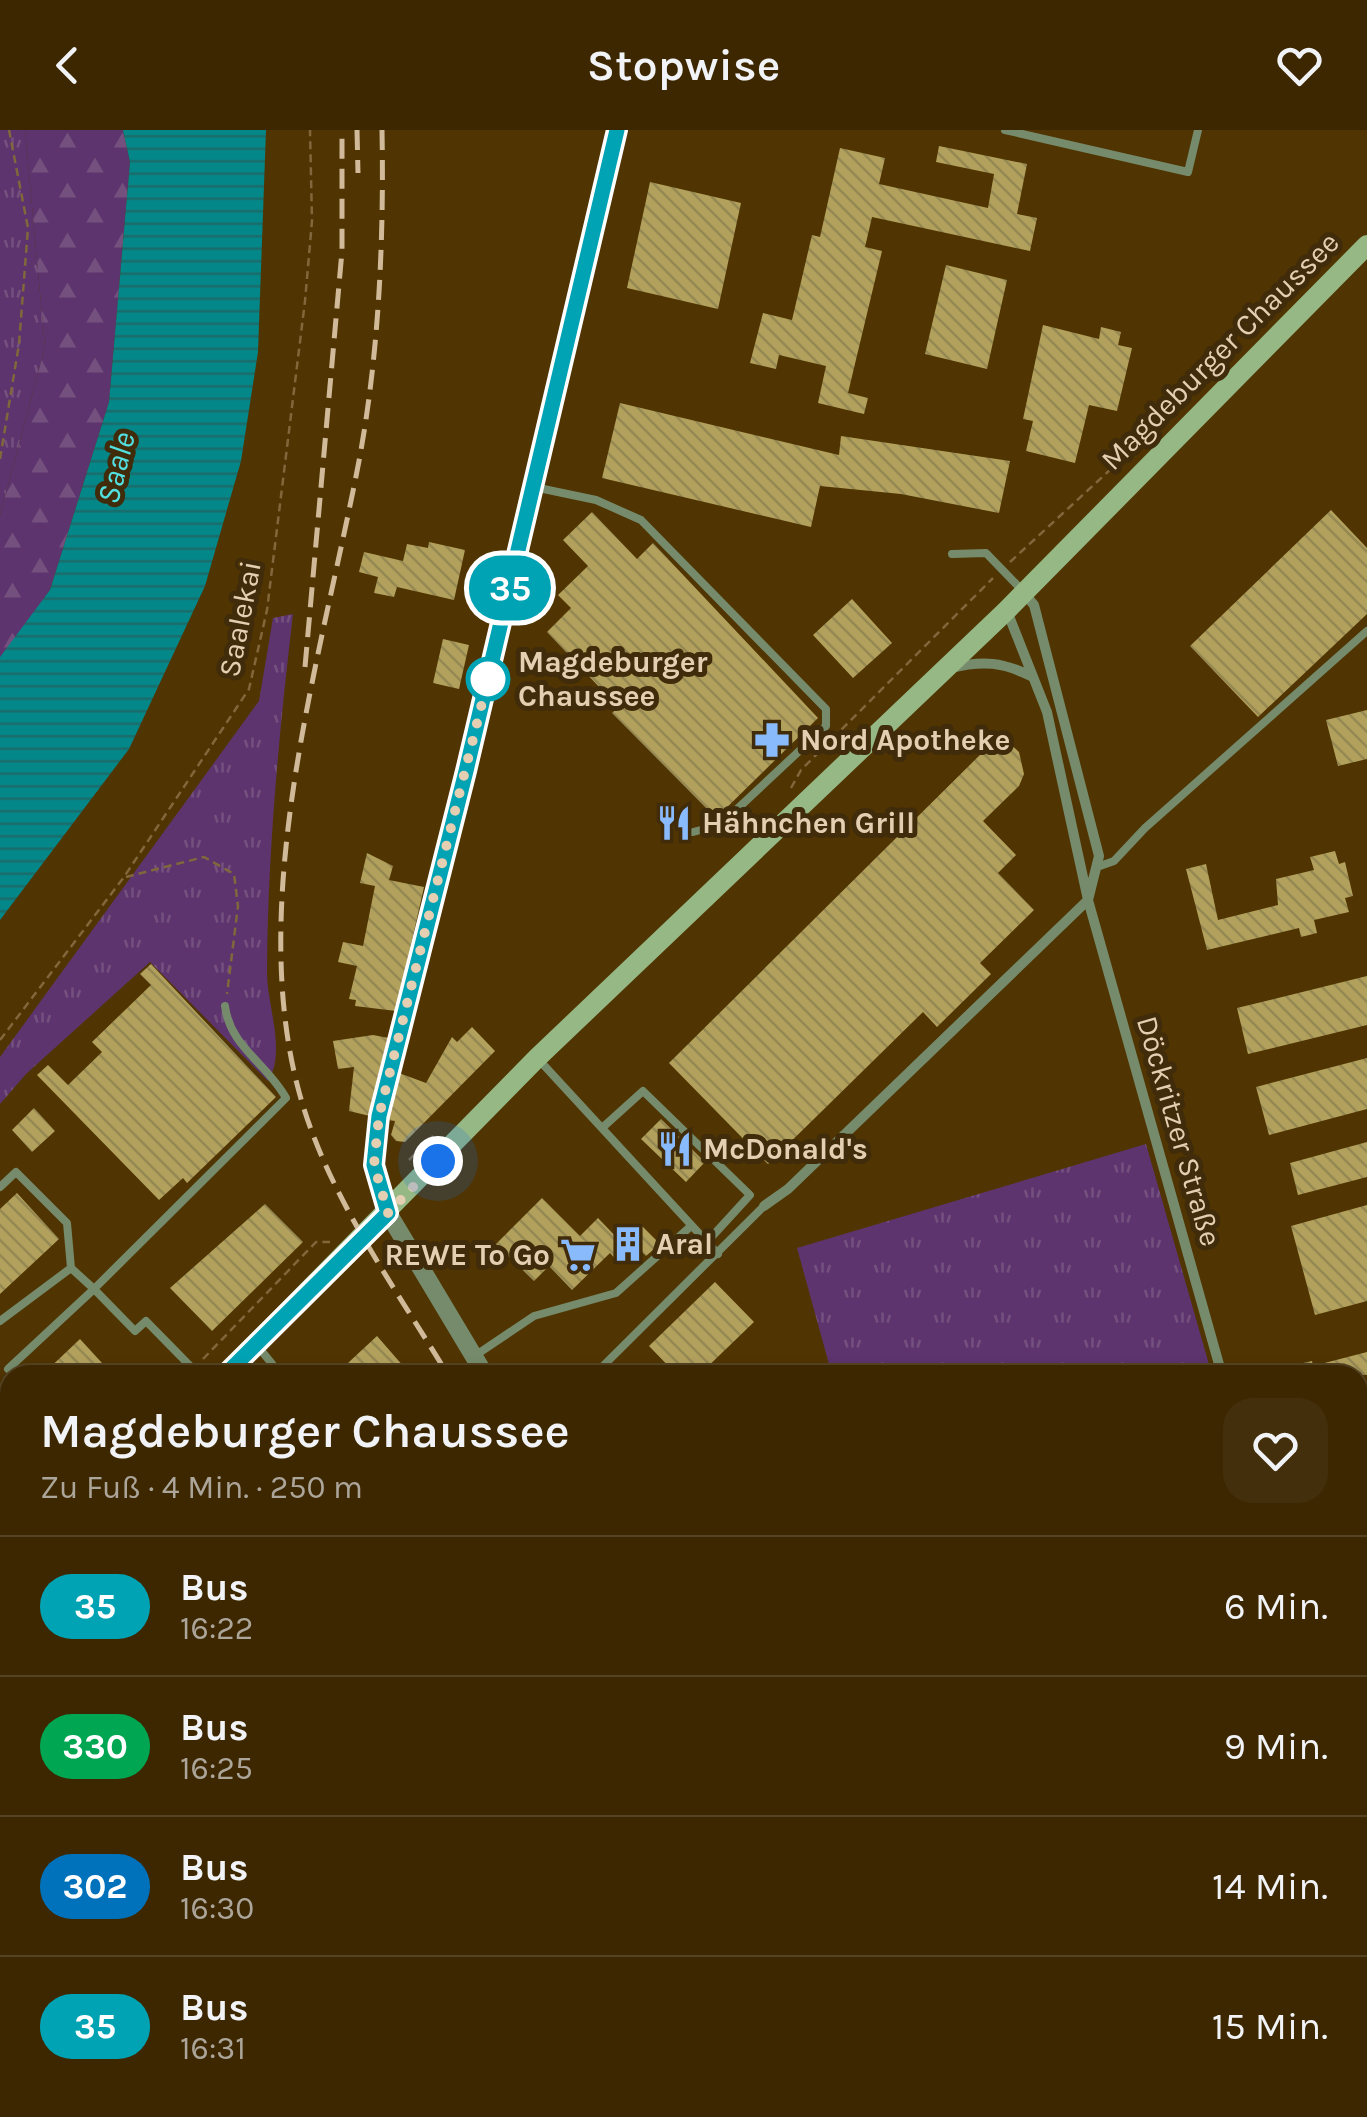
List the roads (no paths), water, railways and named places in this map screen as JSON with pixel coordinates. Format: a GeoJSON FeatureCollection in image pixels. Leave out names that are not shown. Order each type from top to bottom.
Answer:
{"type":"FeatureCollection","features":[{"type":"Feature","properties":{"kind":"main road","name":"Magdeburger Chaussee"},"geometry":{"type":"LineString","coordinates":[[235,1365],[537,1058],[1024,593],[1367,245]]}},
{"type":"Feature","properties":{"kind":"street"},"geometry":{"type":"LineString","coordinates":[[479,1365],[388,1213],[374,1165],[379,1116],[534,487],[617,130]]}},
{"type":"Feature","properties":{"kind":"street"},"geometry":{"type":"LineString","coordinates":[[764,1206],[788,1189],[1088,900],[1100,866],[1034,606],[1024,593]]}},
{"type":"Feature","properties":{"kind":"street","name":"Döckritzer Straße"},"geometry":{"type":"LineString","coordinates":[[1006,610],[1046,712],[1088,900],[1219,1365]]}},
{"type":"Feature","properties":{"kind":"street"},"geometry":{"type":"LineString","coordinates":[[945,670],[992,662],[1008,664],[1032,677]]}},
{"type":"Feature","properties":{"kind":"lane"},"geometry":{"type":"LineString","coordinates":[[1005,130],[1188,172],[1198,130]]}},
{"type":"Feature","properties":{"kind":"lane"},"geometry":{"type":"LineString","coordinates":[[534,487],[596,500],[641,520],[826,708],[826,726],[714,829],[693,832]]}},
{"type":"Feature","properties":{"kind":"lane"},"geometry":{"type":"LineString","coordinates":[[952,554],[986,553],[1024,593]]}},
{"type":"Feature","properties":{"kind":"lane"},"geometry":{"type":"LineString","coordinates":[[1100,866],[1114,861],[1145,828],[1367,631]]}},
{"type":"Feature","properties":{"kind":"lane"},"geometry":{"type":"LineString","coordinates":[[11,1365],[94,1289],[286,1098],[277,1081],[231,1034],[225,1006]]}},
{"type":"Feature","properties":{"kind":"lane"},"geometry":{"type":"LineString","coordinates":[[537,1058],[718,1254]]}},
{"type":"Feature","properties":{"kind":"lane"},"geometry":{"type":"LineString","coordinates":[[602,1128],[643,1090],[750,1195],[707,1242]]}},
{"type":"Feature","properties":{"kind":"lane"},"geometry":{"type":"LineString","coordinates":[[0,1187],[16,1172],[67,1222],[70,1268],[135,1331],[146,1321],[189,1365]]}},
{"type":"Feature","properties":{"kind":"lane"},"geometry":{"type":"LineString","coordinates":[[604,1365],[764,1206]]}},
{"type":"Feature","properties":{"kind":"lane"},"geometry":{"type":"LineString","coordinates":[[474,1357],[534,1316],[616,1293],[691,1226]]}},
{"type":"Feature","properties":{"kind":"lane"},"geometry":{"type":"LineString","coordinates":[[0,1320],[70,1268]]}},
{"type":"Feature","properties":{"kind":"lane"},"geometry":{"type":"LineString","coordinates":[[256,1344],[273,1365]]}},
{"type":"Feature","properties":{"kind":"water","name":"Saale"},"geometry":{"type":"Polygon","coordinates":[[[123,130],[266,130],[258,352],[241,461],[205,586],[129,749],[0,920],[0,657],[50,590],[109,402],[130,162],[123,130]]]}},
{"type":"Feature","properties":{"kind":"railway"},"geometry":{"type":"LineString","coordinates":[[305,667],[342,251],[342,130]]}},
{"type":"Feature","properties":{"kind":"railway"},"geometry":{"type":"LineString","coordinates":[[357,130],[358,173]]}},
{"type":"Feature","properties":{"kind":"railway"},"geometry":{"type":"LineString","coordinates":[[382,130],[376,338],[359,461],[296,774],[285,855],[281,935],[284,1013],[298,1088],[325,1164],[362,1236],[442,1365]]}},
{"type":"Feature","properties":{"kind":"place","name":"Magdeburger Chaussee"},"geometry":{"type":"Point","coordinates":[488,679]}},
{"type":"Feature","properties":{"kind":"place","name":"Nord Apotheke"},"geometry":{"type":"Point","coordinates":[772,740]}},
{"type":"Feature","properties":{"kind":"place","name":"Hähnchen Grill"},"geometry":{"type":"Point","coordinates":[674,823]}},
{"type":"Feature","properties":{"kind":"place","name":"McDonald's"},"geometry":{"type":"Point","coordinates":[675,1149]}},
{"type":"Feature","properties":{"kind":"place","name":"Aral"},"geometry":{"type":"Point","coordinates":[628,1244]}},
{"type":"Feature","properties":{"kind":"place","name":"REWE To Go"},"geometry":{"type":"Point","coordinates":[578,1255]}}]}
